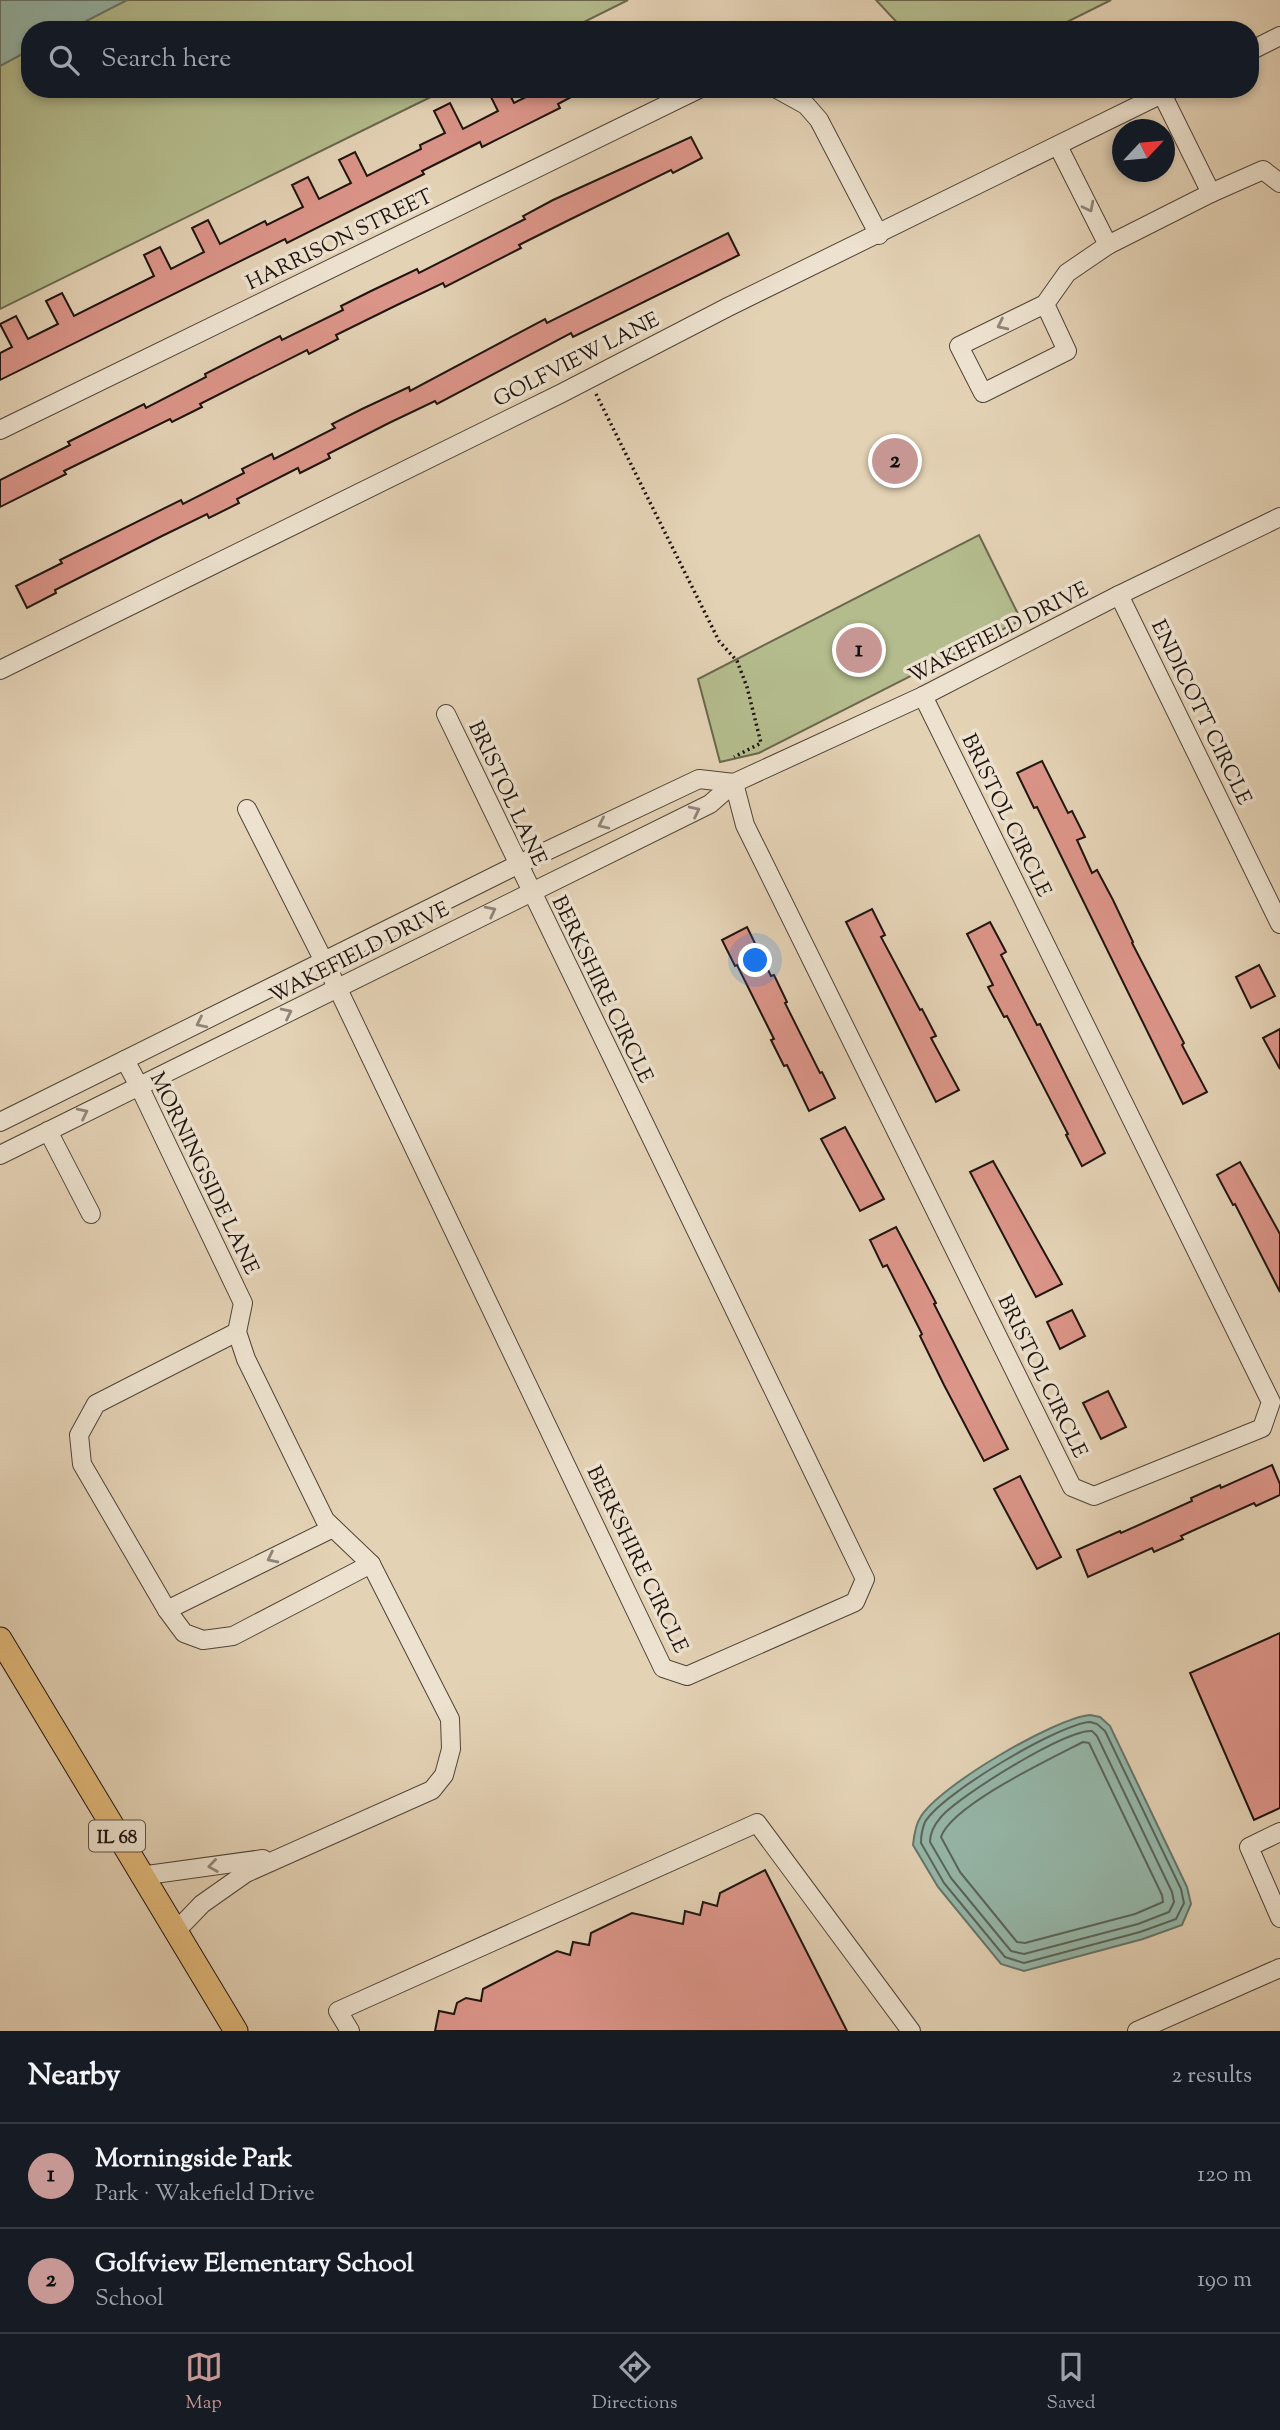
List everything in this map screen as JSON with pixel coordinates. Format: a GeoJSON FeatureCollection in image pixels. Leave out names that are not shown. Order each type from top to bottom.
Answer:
{"type":"FeatureCollection","features":[{"type":"Feature","properties":{"kind":"main road","name":"IL 68"},"geometry":{"type":"LineString","coordinates":[[0,1639],[236,2031]]}},
{"type":"Feature","properties":{"kind":"street"},"geometry":{"type":"LineString","coordinates":[[1259,46],[1280,36]]}},
{"type":"Feature","properties":{"kind":"street","name":"HARRISON STREET"},"geometry":{"type":"LineString","coordinates":[[0,430],[680,98]]}},
{"type":"Feature","properties":{"kind":"street"},"geometry":{"type":"LineString","coordinates":[[793,98],[806,105],[819,120],[879,235]]}},
{"type":"Feature","properties":{"kind":"street","name":"GOLFVIEW LANE"},"geometry":{"type":"LineString","coordinates":[[0,670],[589,379],[728,307],[1155,98]]}},
{"type":"Feature","properties":{"kind":"street"},"geometry":{"type":"LineString","coordinates":[[1170,98],[1211,193]]}},
{"type":"Feature","properties":{"kind":"street"},"geometry":{"type":"LineString","coordinates":[[1058,146],[1108,245]]}},
{"type":"Feature","properties":{"kind":"street"},"geometry":{"type":"LineString","coordinates":[[1045,304],[1066,351],[983,393],[959,346],[1045,304],[1067,272],[1108,245],[1263,170],[1280,183]]}},
{"type":"Feature","properties":{"kind":"street","name":"WAKEFIELD DRIVE"},"geometry":{"type":"LineString","coordinates":[[0,1154],[710,804],[734,783],[923,696],[1119,595],[1280,517]]}},
{"type":"Feature","properties":{"kind":"street","name":"ENDICOTT CIRCLE"},"geometry":{"type":"LineString","coordinates":[[1119,595],[1280,924]]}},
{"type":"Feature","properties":{"kind":"street","name":"BRISTOL CIRCLE"},"geometry":{"type":"LineString","coordinates":[[734,783],[745,825],[1072,1487],[1094,1496],[1262,1428],[1271,1402],[923,696]]}},
{"type":"Feature","properties":{"kind":"street","name":"BRISTOL LANE"},"geometry":{"type":"LineString","coordinates":[[446,714],[530,891]]}},
{"type":"Feature","properties":{"kind":"street","name":"WAKEFIELD DRIVE"},"geometry":{"type":"LineString","coordinates":[[0,1122],[517,865],[698,779],[734,783]]}},
{"type":"Feature","properties":{"kind":"street","name":"BERKSHIRE CIRCLE"},"geometry":{"type":"LineString","coordinates":[[247,809],[338,989],[663,1668],[687,1676],[855,1602],[864,1578],[530,891]]}},
{"type":"Feature","properties":{"kind":"street","name":"MORNINGSIDE LANE"},"geometry":{"type":"LineString","coordinates":[[125,1060],[243,1303],[237,1332],[246,1359],[325,1520],[370,1564],[450,1718],[451,1749],[444,1775],[432,1790],[246,1873],[202,1904],[176,1931]]}},
{"type":"Feature","properties":{"kind":"street"},"geometry":{"type":"LineString","coordinates":[[48,1131],[90,1214]]}},
{"type":"Feature","properties":{"kind":"street"},"geometry":{"type":"LineString","coordinates":[[237,1332],[96,1404],[79,1435],[82,1464],[167,1611],[184,1633],[203,1640],[233,1636],[370,1564]]}},
{"type":"Feature","properties":{"kind":"street"},"geometry":{"type":"LineString","coordinates":[[167,1611],[333,1528]]}},
{"type":"Feature","properties":{"kind":"street"},"geometry":{"type":"LineString","coordinates":[[350,2031],[338,2011],[757,1823],[911,2031]]}},
{"type":"Feature","properties":{"kind":"street"},"geometry":{"type":"LineString","coordinates":[[1280,1832],[1249,1847],[1275,1891],[1280,1918]]}},
{"type":"Feature","properties":{"kind":"street","name":"MORNINGSIDE LANE"},"geometry":{"type":"LineString","coordinates":[[140,1875],[280,1857]]}},
{"type":"Feature","properties":{"kind":"street"},"geometry":{"type":"LineString","coordinates":[[1137,2031],[1280,1968]]}},
{"type":"Feature","properties":{"kind":"path"},"geometry":{"type":"LineString","coordinates":[[589,379],[719,641],[737,660],[747,687],[761,743],[734,757]]}},
{"type":"Feature","properties":{"kind":"green space"},"geometry":{"type":"Polygon","coordinates":[[[0,0],[628,0],[586,21],[21,21],[21,98],[429,98],[0,309],[0,0]]]}},
{"type":"Feature","properties":{"kind":"green space"},"geometry":{"type":"Polygon","coordinates":[[[876,0],[1111,0],[1069,21],[896,21],[876,0]]]}},
{"type":"Feature","properties":{"kind":"green space"},"geometry":{"type":"Polygon","coordinates":[[[979,535],[1021,620],[759,753],[720,762],[698,679],[979,535]]]}},
{"type":"Feature","properties":{"kind":"water"},"geometry":{"type":"Polygon","coordinates":[[[0,0],[127,0],[86,21],[21,21],[21,55],[0,66],[0,0]]]}},
{"type":"Feature","properties":{"kind":"water"},"geometry":{"type":"Polygon","coordinates":[[[1090,1715],[1100,1717],[1110,1726],[1187,1887],[1191,1904],[1182,1925],[1143,1939],[1024,1971],[1001,1964],[938,1887],[913,1845],[917,1824],[931,1805],[949,1789],[998,1756],[1051,1728],[1090,1715]]]}},
{"type":"Feature","properties":{"kind":"building"},"geometry":{"type":"Polygon","coordinates":[[[492,98],[512,98],[514,103],[524,98],[569,98],[558,104],[560,108],[482,147],[480,142],[422,171],[424,174],[287,243],[285,239],[0,380],[0,353],[12,347],[0,324],[16,316],[28,339],[58,324],[46,301],[62,293],[74,316],[154,276],[144,255],[160,247],[171,269],[204,252],[192,228],[208,220],[220,244],[265,221],[267,225],[303,207],[292,185],[308,177],[319,199],[351,183],[339,160],[355,152],[367,176],[421,149],[420,145],[445,133],[434,111],[450,103],[463,129],[498,111],[492,98]]]}},
{"type":"Feature","properties":{"kind":"building"},"geometry":{"type":"Polygon","coordinates":[[[691,137],[702,158],[673,173],[671,170],[519,245],[521,248],[445,287],[443,283],[336,335],[338,339],[309,354],[307,350],[200,404],[202,407],[172,422],[170,419],[64,471],[66,474],[0,507],[0,480],[70,445],[68,442],[144,404],[146,408],[280,336],[282,340],[343,310],[341,306],[371,291],[417,269],[419,273],[525,219],[523,216],[553,200],[691,137]]]}},
{"type":"Feature","properties":{"kind":"building"},"geometry":{"type":"Polygon","coordinates":[[[728,233],[739,255],[573,337],[571,333],[437,404],[435,401],[389,423],[328,454],[330,458],[300,473],[298,468],[237,499],[239,503],[209,518],[207,514],[162,536],[55,590],[56,593],[27,608],[16,586],[62,563],[60,560],[181,500],[183,504],[244,473],[242,469],[272,454],[274,459],[335,428],[332,424],[362,409],[409,387],[410,391],[545,319],[547,323],[728,233]]]}},
{"type":"Feature","properties":{"kind":"building"},"geometry":{"type":"Polygon","coordinates":[[[1042,761],[1068,813],[1072,811],[1085,837],[1077,840],[1092,873],[1097,870],[1113,900],[1207,1092],[1183,1104],[1037,807],[1034,808],[1017,773],[1042,761]]]}},
{"type":"Feature","properties":{"kind":"building"},"geometry":{"type":"Polygon","coordinates":[[[872,909],[885,935],[881,937],[936,1036],[931,1038],[959,1090],[936,1102],[846,922],[872,909]]]}},
{"type":"Feature","properties":{"kind":"building"},"geometry":{"type":"Polygon","coordinates":[[[990,922],[1006,952],[1001,955],[1037,1025],[1040,1024],[1105,1153],[1082,1166],[1007,1016],[1004,1017],[988,987],[993,985],[967,934],[990,922]]]}},
{"type":"Feature","properties":{"kind":"building"},"geometry":{"type":"Polygon","coordinates":[[[747,927],[835,1098],[809,1111],[722,940],[747,927]]]}},
{"type":"Feature","properties":{"kind":"building"},"geometry":{"type":"Polygon","coordinates":[[[1259,965],[1275,996],[1251,1008],[1236,977],[1259,965]]]}},
{"type":"Feature","properties":{"kind":"building"},"geometry":{"type":"Polygon","coordinates":[[[1280,1029],[1280,1069],[1263,1038],[1280,1029]]]}},
{"type":"Feature","properties":{"kind":"building"},"geometry":{"type":"Polygon","coordinates":[[[845,1127],[884,1199],[860,1211],[821,1139],[845,1127]]]}},
{"type":"Feature","properties":{"kind":"building"},"geometry":{"type":"Polygon","coordinates":[[[993,1161],[1062,1284],[1036,1297],[970,1172],[993,1161]]]}},
{"type":"Feature","properties":{"kind":"building"},"geometry":{"type":"Polygon","coordinates":[[[1240,1162],[1280,1234],[1280,1292],[1217,1175],[1240,1162]]]}},
{"type":"Feature","properties":{"kind":"building"},"geometry":{"type":"Polygon","coordinates":[[[896,1227],[1008,1449],[984,1461],[944,1385],[887,1265],[883,1267],[870,1240],[896,1227]]]}},
{"type":"Feature","properties":{"kind":"building"},"geometry":{"type":"Polygon","coordinates":[[[1072,1310],[1085,1336],[1060,1349],[1047,1322],[1072,1310]]]}},
{"type":"Feature","properties":{"kind":"building"},"geometry":{"type":"Polygon","coordinates":[[[1108,1391],[1126,1427],[1101,1439],[1083,1403],[1108,1391]]]}},
{"type":"Feature","properties":{"kind":"building"},"geometry":{"type":"Polygon","coordinates":[[[1272,1465],[1280,1484],[1280,1495],[1256,1506],[1254,1503],[1181,1536],[1183,1539],[1154,1552],[1152,1548],[1088,1577],[1077,1550],[1192,1501],[1191,1498],[1220,1485],[1221,1488],[1272,1465]]]}},
{"type":"Feature","properties":{"kind":"building"},"geometry":{"type":"Polygon","coordinates":[[[1020,1476],[1061,1557],[1037,1569],[994,1489],[1020,1476]]]}},
{"type":"Feature","properties":{"kind":"building"},"geometry":{"type":"Polygon","coordinates":[[[1280,1633],[1280,1808],[1254,1820],[1190,1673],[1280,1633]]]}},
{"type":"Feature","properties":{"kind":"building"},"geometry":{"type":"Polygon","coordinates":[[[765,1870],[847,2031],[435,2031],[439,2011],[454,2014],[457,2003],[466,1998],[481,2001],[483,1989],[557,1951],[570,1955],[573,1942],[589,1945],[591,1933],[632,1913],[683,1924],[685,1911],[700,1915],[703,1902],[717,1906],[720,1893],[765,1870]]]}},
{"type":"Feature","properties":{"kind":"place","name":"Golfview Elementary School"},"geometry":{"type":"Point","coordinates":[895,461]}},
{"type":"Feature","properties":{"kind":"place","name":"Morningside Park"},"geometry":{"type":"Point","coordinates":[859,650]}}]}
